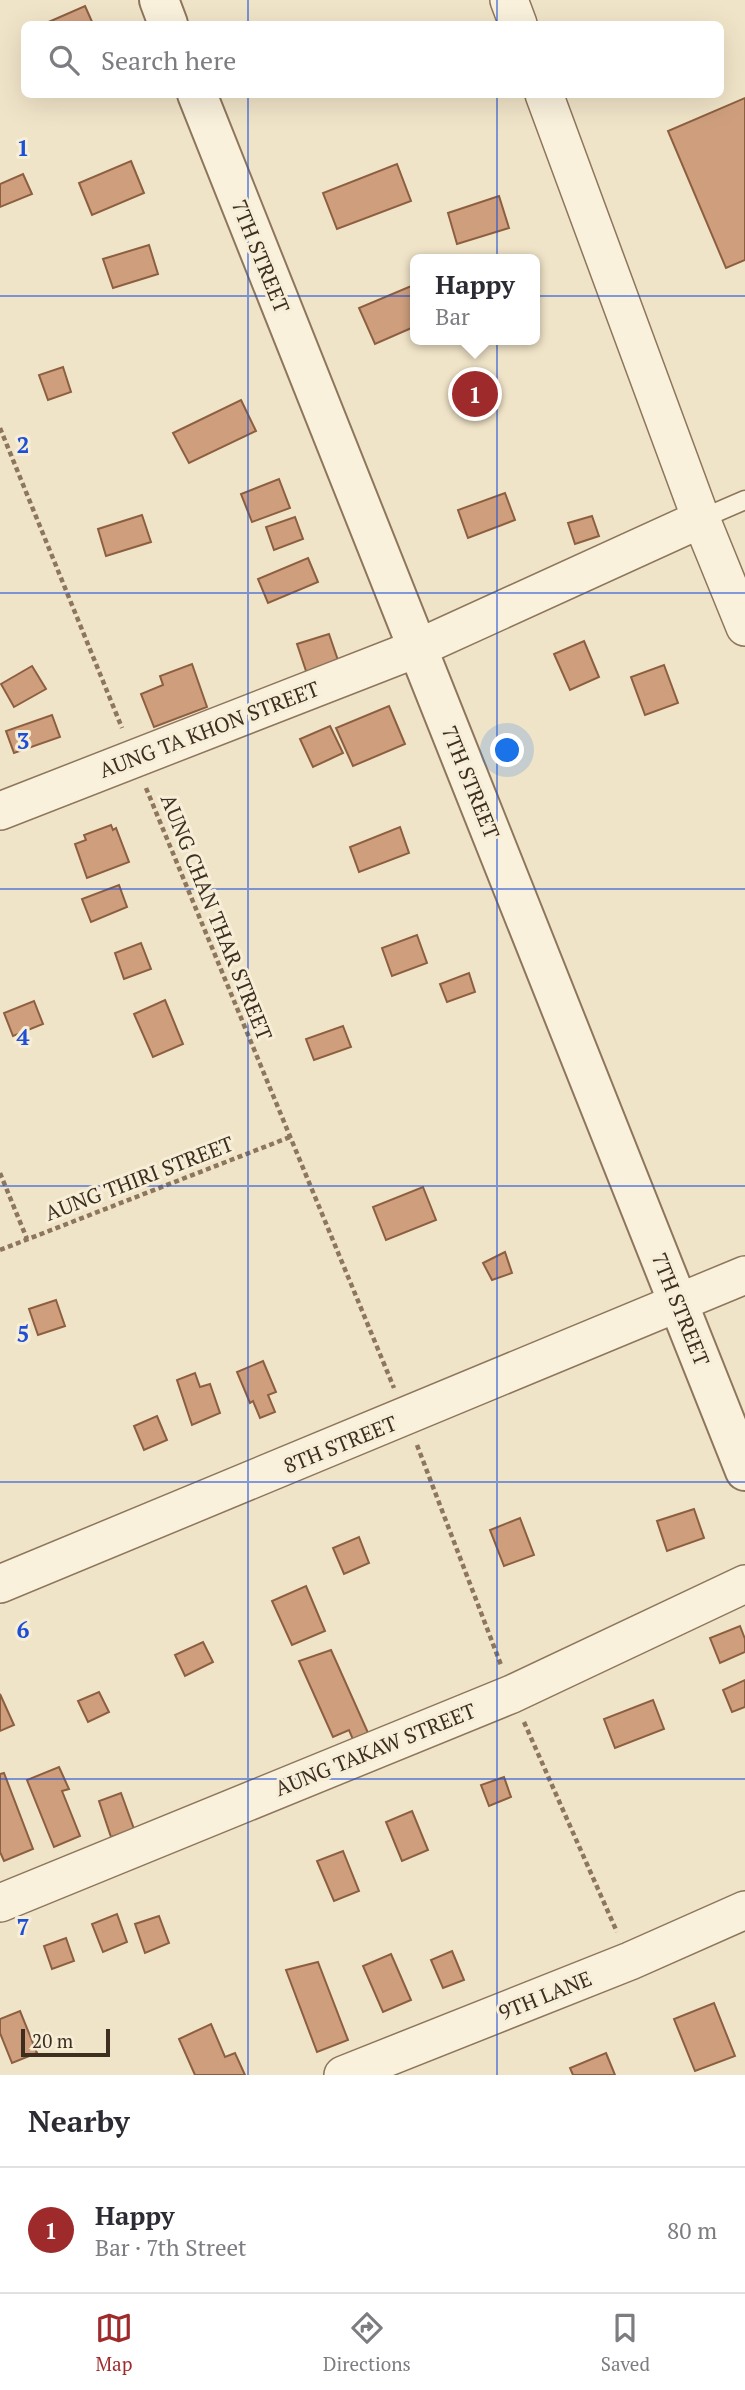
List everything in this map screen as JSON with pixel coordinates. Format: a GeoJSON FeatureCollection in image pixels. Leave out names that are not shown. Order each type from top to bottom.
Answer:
{"type":"FeatureCollection","features":[{"type":"Feature","properties":{"kind":"street"},"geometry":{"type":"LineString","coordinates":[[159,0],[168,21]]}},
{"type":"Feature","properties":{"kind":"street"},"geometry":{"type":"LineString","coordinates":[[509,0],[517,21]]}},
{"type":"Feature","properties":{"kind":"street","name":"7TH STREET"},"geometry":{"type":"LineString","coordinates":[[199,98],[745,1471]]}},
{"type":"Feature","properties":{"kind":"street"},"geometry":{"type":"LineString","coordinates":[[545,98],[701,519],[745,627]]}},
{"type":"Feature","properties":{"kind":"street","name":"AUNG TA KHON STREET"},"geometry":{"type":"LineString","coordinates":[[0,811],[418,648],[701,519]]}},
{"type":"Feature","properties":{"kind":"street","name":"8TH STREET"},"geometry":{"type":"LineString","coordinates":[[0,1584],[679,1305],[745,1275]]}},
{"type":"Feature","properties":{"kind":"street","name":"AUNG TAKAW STREET"},"geometry":{"type":"LineString","coordinates":[[0,1903],[512,1693],[745,1584]]}},
{"type":"Feature","properties":{"kind":"street","name":"9TH LANE"},"geometry":{"type":"LineString","coordinates":[[343,2075],[630,1961],[745,1910]]}},
{"type":"Feature","properties":{"kind":"lane"},"geometry":{"type":"LineString","coordinates":[[701,519],[745,500]]}},
{"type":"Feature","properties":{"kind":"path","name":"AUNG CHAN THAR STREET"},"geometry":{"type":"LineString","coordinates":[[0,428],[406,1417]]}},
{"type":"Feature","properties":{"kind":"path","name":"AUNG THIRI STREET"},"geometry":{"type":"LineString","coordinates":[[0,1250],[290,1137]]}},
{"type":"Feature","properties":{"kind":"path"},"geometry":{"type":"LineString","coordinates":[[0,1173],[27,1239]]}},
{"type":"Feature","properties":{"kind":"building"},"geometry":{"type":"Polygon","coordinates":[[[85,6],[92,21],[51,21],[85,6]]]}},
{"type":"Feature","properties":{"kind":"building"},"geometry":{"type":"Polygon","coordinates":[[[745,98],[745,260],[726,268],[668,131],[745,98]]]}},
{"type":"Feature","properties":{"kind":"building"},"geometry":{"type":"Polygon","coordinates":[[[131,161],[144,193],[92,215],[79,183],[131,161]]]}},
{"type":"Feature","properties":{"kind":"building"},"geometry":{"type":"Polygon","coordinates":[[[397,164],[411,201],[337,229],[323,193],[397,164]]]}},
{"type":"Feature","properties":{"kind":"building"},"geometry":{"type":"Polygon","coordinates":[[[23,174],[32,194],[0,207],[0,184],[23,174]]]}},
{"type":"Feature","properties":{"kind":"building"},"geometry":{"type":"Polygon","coordinates":[[[499,196],[509,228],[457,244],[448,213],[499,196]]]}},
{"type":"Feature","properties":{"kind":"building"},"geometry":{"type":"Polygon","coordinates":[[[149,245],[158,274],[113,288],[103,259],[149,245]]]}},
{"type":"Feature","properties":{"kind":"building"},"geometry":{"type":"Polygon","coordinates":[[[410,287],[410,329],[375,344],[359,308],[410,287]]]}},
{"type":"Feature","properties":{"kind":"building"},"geometry":{"type":"Polygon","coordinates":[[[63,367],[71,392],[48,400],[39,375],[63,367]]]}},
{"type":"Feature","properties":{"kind":"building"},"geometry":{"type":"Polygon","coordinates":[[[241,400],[256,431],[189,463],[173,433],[241,400]]]}},
{"type":"Feature","properties":{"kind":"building"},"geometry":{"type":"Polygon","coordinates":[[[279,479],[290,508],[252,522],[241,494],[279,479]]]}},
{"type":"Feature","properties":{"kind":"building"},"geometry":{"type":"Polygon","coordinates":[[[505,493],[515,520],[468,538],[458,510],[505,493]]]}},
{"type":"Feature","properties":{"kind":"building"},"geometry":{"type":"Polygon","coordinates":[[[142,515],[151,542],[106,556],[98,529],[142,515]]]}},
{"type":"Feature","properties":{"kind":"building"},"geometry":{"type":"Polygon","coordinates":[[[592,516],[599,536],[575,544],[568,523],[592,516]]]}},
{"type":"Feature","properties":{"kind":"building"},"geometry":{"type":"Polygon","coordinates":[[[295,517],[303,539],[274,550],[266,527],[295,517]]]}},
{"type":"Feature","properties":{"kind":"building"},"geometry":{"type":"Polygon","coordinates":[[[308,558],[318,582],[268,603],[258,579],[308,558]]]}},
{"type":"Feature","properties":{"kind":"building"},"geometry":{"type":"Polygon","coordinates":[[[329,634],[342,672],[310,683],[297,644],[329,634]]]}},
{"type":"Feature","properties":{"kind":"building"},"geometry":{"type":"Polygon","coordinates":[[[584,641],[599,677],[570,690],[554,654],[584,641]]]}},
{"type":"Feature","properties":{"kind":"building"},"geometry":{"type":"Polygon","coordinates":[[[192,664],[207,707],[154,727],[141,694],[163,685],[160,676],[192,664]]]}},
{"type":"Feature","properties":{"kind":"building"},"geometry":{"type":"Polygon","coordinates":[[[664,665],[678,703],[645,715],[631,677],[664,665]]]}},
{"type":"Feature","properties":{"kind":"building"},"geometry":{"type":"Polygon","coordinates":[[[32,666],[46,689],[14,707],[1,684],[32,666]]]}},
{"type":"Feature","properties":{"kind":"building"},"geometry":{"type":"Polygon","coordinates":[[[389,706],[405,744],[353,766],[336,728],[389,706]]]}},
{"type":"Feature","properties":{"kind":"building"},"geometry":{"type":"Polygon","coordinates":[[[52,715],[60,737],[14,753],[6,731],[52,715]]]}},
{"type":"Feature","properties":{"kind":"building"},"geometry":{"type":"Polygon","coordinates":[[[330,726],[343,753],[313,767],[300,739],[330,726]]]}},
{"type":"Feature","properties":{"kind":"building"},"geometry":{"type":"Polygon","coordinates":[[[111,825],[113,830],[116,828],[129,862],[87,878],[75,844],[86,840],[84,835],[111,825]]]}},
{"type":"Feature","properties":{"kind":"building"},"geometry":{"type":"Polygon","coordinates":[[[400,827],[409,853],[359,872],[350,847],[400,827]]]}},
{"type":"Feature","properties":{"kind":"building"},"geometry":{"type":"Polygon","coordinates":[[[119,885],[127,907],[91,922],[82,899],[119,885]]]}},
{"type":"Feature","properties":{"kind":"building"},"geometry":{"type":"Polygon","coordinates":[[[417,935],[427,963],[392,976],[382,948],[417,935]]]}},
{"type":"Feature","properties":{"kind":"building"},"geometry":{"type":"Polygon","coordinates":[[[141,943],[151,969],[124,979],[115,953],[141,943]]]}},
{"type":"Feature","properties":{"kind":"building"},"geometry":{"type":"Polygon","coordinates":[[[469,973],[475,992],[447,1002],[440,984],[469,973]]]}},
{"type":"Feature","properties":{"kind":"building"},"geometry":{"type":"Polygon","coordinates":[[[165,1000],[183,1044],[153,1057],[134,1014],[165,1000]]]}},
{"type":"Feature","properties":{"kind":"building"},"geometry":{"type":"Polygon","coordinates":[[[34,1001],[43,1024],[13,1036],[4,1013],[34,1001]]]}},
{"type":"Feature","properties":{"kind":"building"},"geometry":{"type":"Polygon","coordinates":[[[343,1026],[351,1047],[314,1060],[306,1039],[343,1026]]]}},
{"type":"Feature","properties":{"kind":"building"},"geometry":{"type":"Polygon","coordinates":[[[423,1187],[436,1220],[386,1240],[373,1207],[423,1187]]]}},
{"type":"Feature","properties":{"kind":"building"},"geometry":{"type":"Polygon","coordinates":[[[505,1252],[512,1273],[492,1280],[483,1263],[505,1252]]]}},
{"type":"Feature","properties":{"kind":"building"},"geometry":{"type":"Polygon","coordinates":[[[56,1300],[65,1326],[38,1335],[29,1309],[56,1300]]]}},
{"type":"Feature","properties":{"kind":"building"},"geometry":{"type":"Polygon","coordinates":[[[263,1361],[276,1392],[268,1395],[275,1412],[260,1418],[253,1401],[250,1403],[237,1372],[263,1361]]]}},
{"type":"Feature","properties":{"kind":"building"},"geometry":{"type":"Polygon","coordinates":[[[195,1373],[200,1387],[210,1384],[220,1413],[192,1425],[177,1380],[195,1373]]]}},
{"type":"Feature","properties":{"kind":"building"},"geometry":{"type":"Polygon","coordinates":[[[157,1416],[167,1440],[144,1450],[134,1426],[157,1416]]]}},
{"type":"Feature","properties":{"kind":"building"},"geometry":{"type":"Polygon","coordinates":[[[694,1509],[704,1538],[667,1551],[657,1521],[694,1509]]]}},
{"type":"Feature","properties":{"kind":"building"},"geometry":{"type":"Polygon","coordinates":[[[520,1518],[534,1555],[504,1566],[490,1530],[520,1518]]]}},
{"type":"Feature","properties":{"kind":"building"},"geometry":{"type":"Polygon","coordinates":[[[359,1537],[369,1563],[344,1574],[333,1548],[359,1537]]]}},
{"type":"Feature","properties":{"kind":"building"},"geometry":{"type":"Polygon","coordinates":[[[306,1586],[325,1631],[292,1645],[272,1601],[306,1586]]]}},
{"type":"Feature","properties":{"kind":"building"},"geometry":{"type":"Polygon","coordinates":[[[740,1626],[745,1639],[745,1652],[720,1663],[710,1638],[740,1626]]]}},
{"type":"Feature","properties":{"kind":"building"},"geometry":{"type":"Polygon","coordinates":[[[203,1642],[213,1662],[185,1676],[175,1655],[203,1642]]]}},
{"type":"Feature","properties":{"kind":"building"},"geometry":{"type":"Polygon","coordinates":[[[331,1650],[369,1735],[354,1742],[349,1730],[333,1737],[299,1661],[331,1650]]]}},
{"type":"Feature","properties":{"kind":"building"},"geometry":{"type":"Polygon","coordinates":[[[745,1680],[745,1707],[732,1712],[723,1690],[745,1680]]]}},
{"type":"Feature","properties":{"kind":"building"},"geometry":{"type":"Polygon","coordinates":[[[99,1692],[109,1712],[88,1722],[78,1701],[99,1692]]]}},
{"type":"Feature","properties":{"kind":"building"},"geometry":{"type":"Polygon","coordinates":[[[0,1694],[14,1725],[0,1731],[0,1694]]]}},
{"type":"Feature","properties":{"kind":"building"},"geometry":{"type":"Polygon","coordinates":[[[653,1700],[664,1729],[615,1748],[604,1719],[653,1700]]]}},
{"type":"Feature","properties":{"kind":"building"},"geometry":{"type":"Polygon","coordinates":[[[59,1767],[69,1789],[62,1791],[80,1836],[54,1847],[27,1780],[59,1767]]]}},
{"type":"Feature","properties":{"kind":"building"},"geometry":{"type":"Polygon","coordinates":[[[4,1773],[33,1849],[4,1861],[0,1852],[0,1774],[4,1773]]]}},
{"type":"Feature","properties":{"kind":"building"},"geometry":{"type":"Polygon","coordinates":[[[504,1777],[511,1797],[489,1806],[481,1785],[504,1777]]]}},
{"type":"Feature","properties":{"kind":"building"},"geometry":{"type":"Polygon","coordinates":[[[121,1793],[134,1829],[111,1837],[99,1801],[121,1793]]]}},
{"type":"Feature","properties":{"kind":"building"},"geometry":{"type":"Polygon","coordinates":[[[412,1811],[428,1850],[402,1861],[386,1822],[412,1811]]]}},
{"type":"Feature","properties":{"kind":"building"},"geometry":{"type":"Polygon","coordinates":[[[343,1851],[359,1891],[334,1901],[317,1861],[343,1851]]]}},
{"type":"Feature","properties":{"kind":"building"},"geometry":{"type":"Polygon","coordinates":[[[117,1914],[127,1942],[103,1952],[92,1924],[117,1914]]]}},
{"type":"Feature","properties":{"kind":"building"},"geometry":{"type":"Polygon","coordinates":[[[159,1916],[169,1943],[145,1953],[135,1924],[159,1916]]]}},
{"type":"Feature","properties":{"kind":"building"},"geometry":{"type":"Polygon","coordinates":[[[66,1938],[74,1961],[52,1969],[44,1946],[66,1938]]]}},
{"type":"Feature","properties":{"kind":"building"},"geometry":{"type":"Polygon","coordinates":[[[452,1951],[464,1980],[443,1988],[431,1960],[452,1951]]]}},
{"type":"Feature","properties":{"kind":"building"},"geometry":{"type":"Polygon","coordinates":[[[391,1954],[411,2000],[383,2012],[363,1966],[391,1954]]]}},
{"type":"Feature","properties":{"kind":"building"},"geometry":{"type":"Polygon","coordinates":[[[318,1962],[348,2040],[317,2052],[286,1970],[318,1962]]]}},
{"type":"Feature","properties":{"kind":"building"},"geometry":{"type":"Polygon","coordinates":[[[714,2003],[735,2056],[695,2071],[674,2019],[714,2003]]]}},
{"type":"Feature","properties":{"kind":"building"},"geometry":{"type":"Polygon","coordinates":[[[20,2011],[37,2053],[12,2063],[0,2033],[0,2019],[20,2011]]]}},
{"type":"Feature","properties":{"kind":"building"},"geometry":{"type":"Polygon","coordinates":[[[211,2024],[225,2057],[235,2053],[245,2075],[195,2075],[179,2039],[211,2024]]]}},
{"type":"Feature","properties":{"kind":"building"},"geometry":{"type":"Polygon","coordinates":[[[606,2053],[615,2075],[573,2075],[570,2068],[606,2053]]]}},
{"type":"Feature","properties":{"kind":"place","name":"Happy"},"geometry":{"type":"Point","coordinates":[475,394]}}]}
